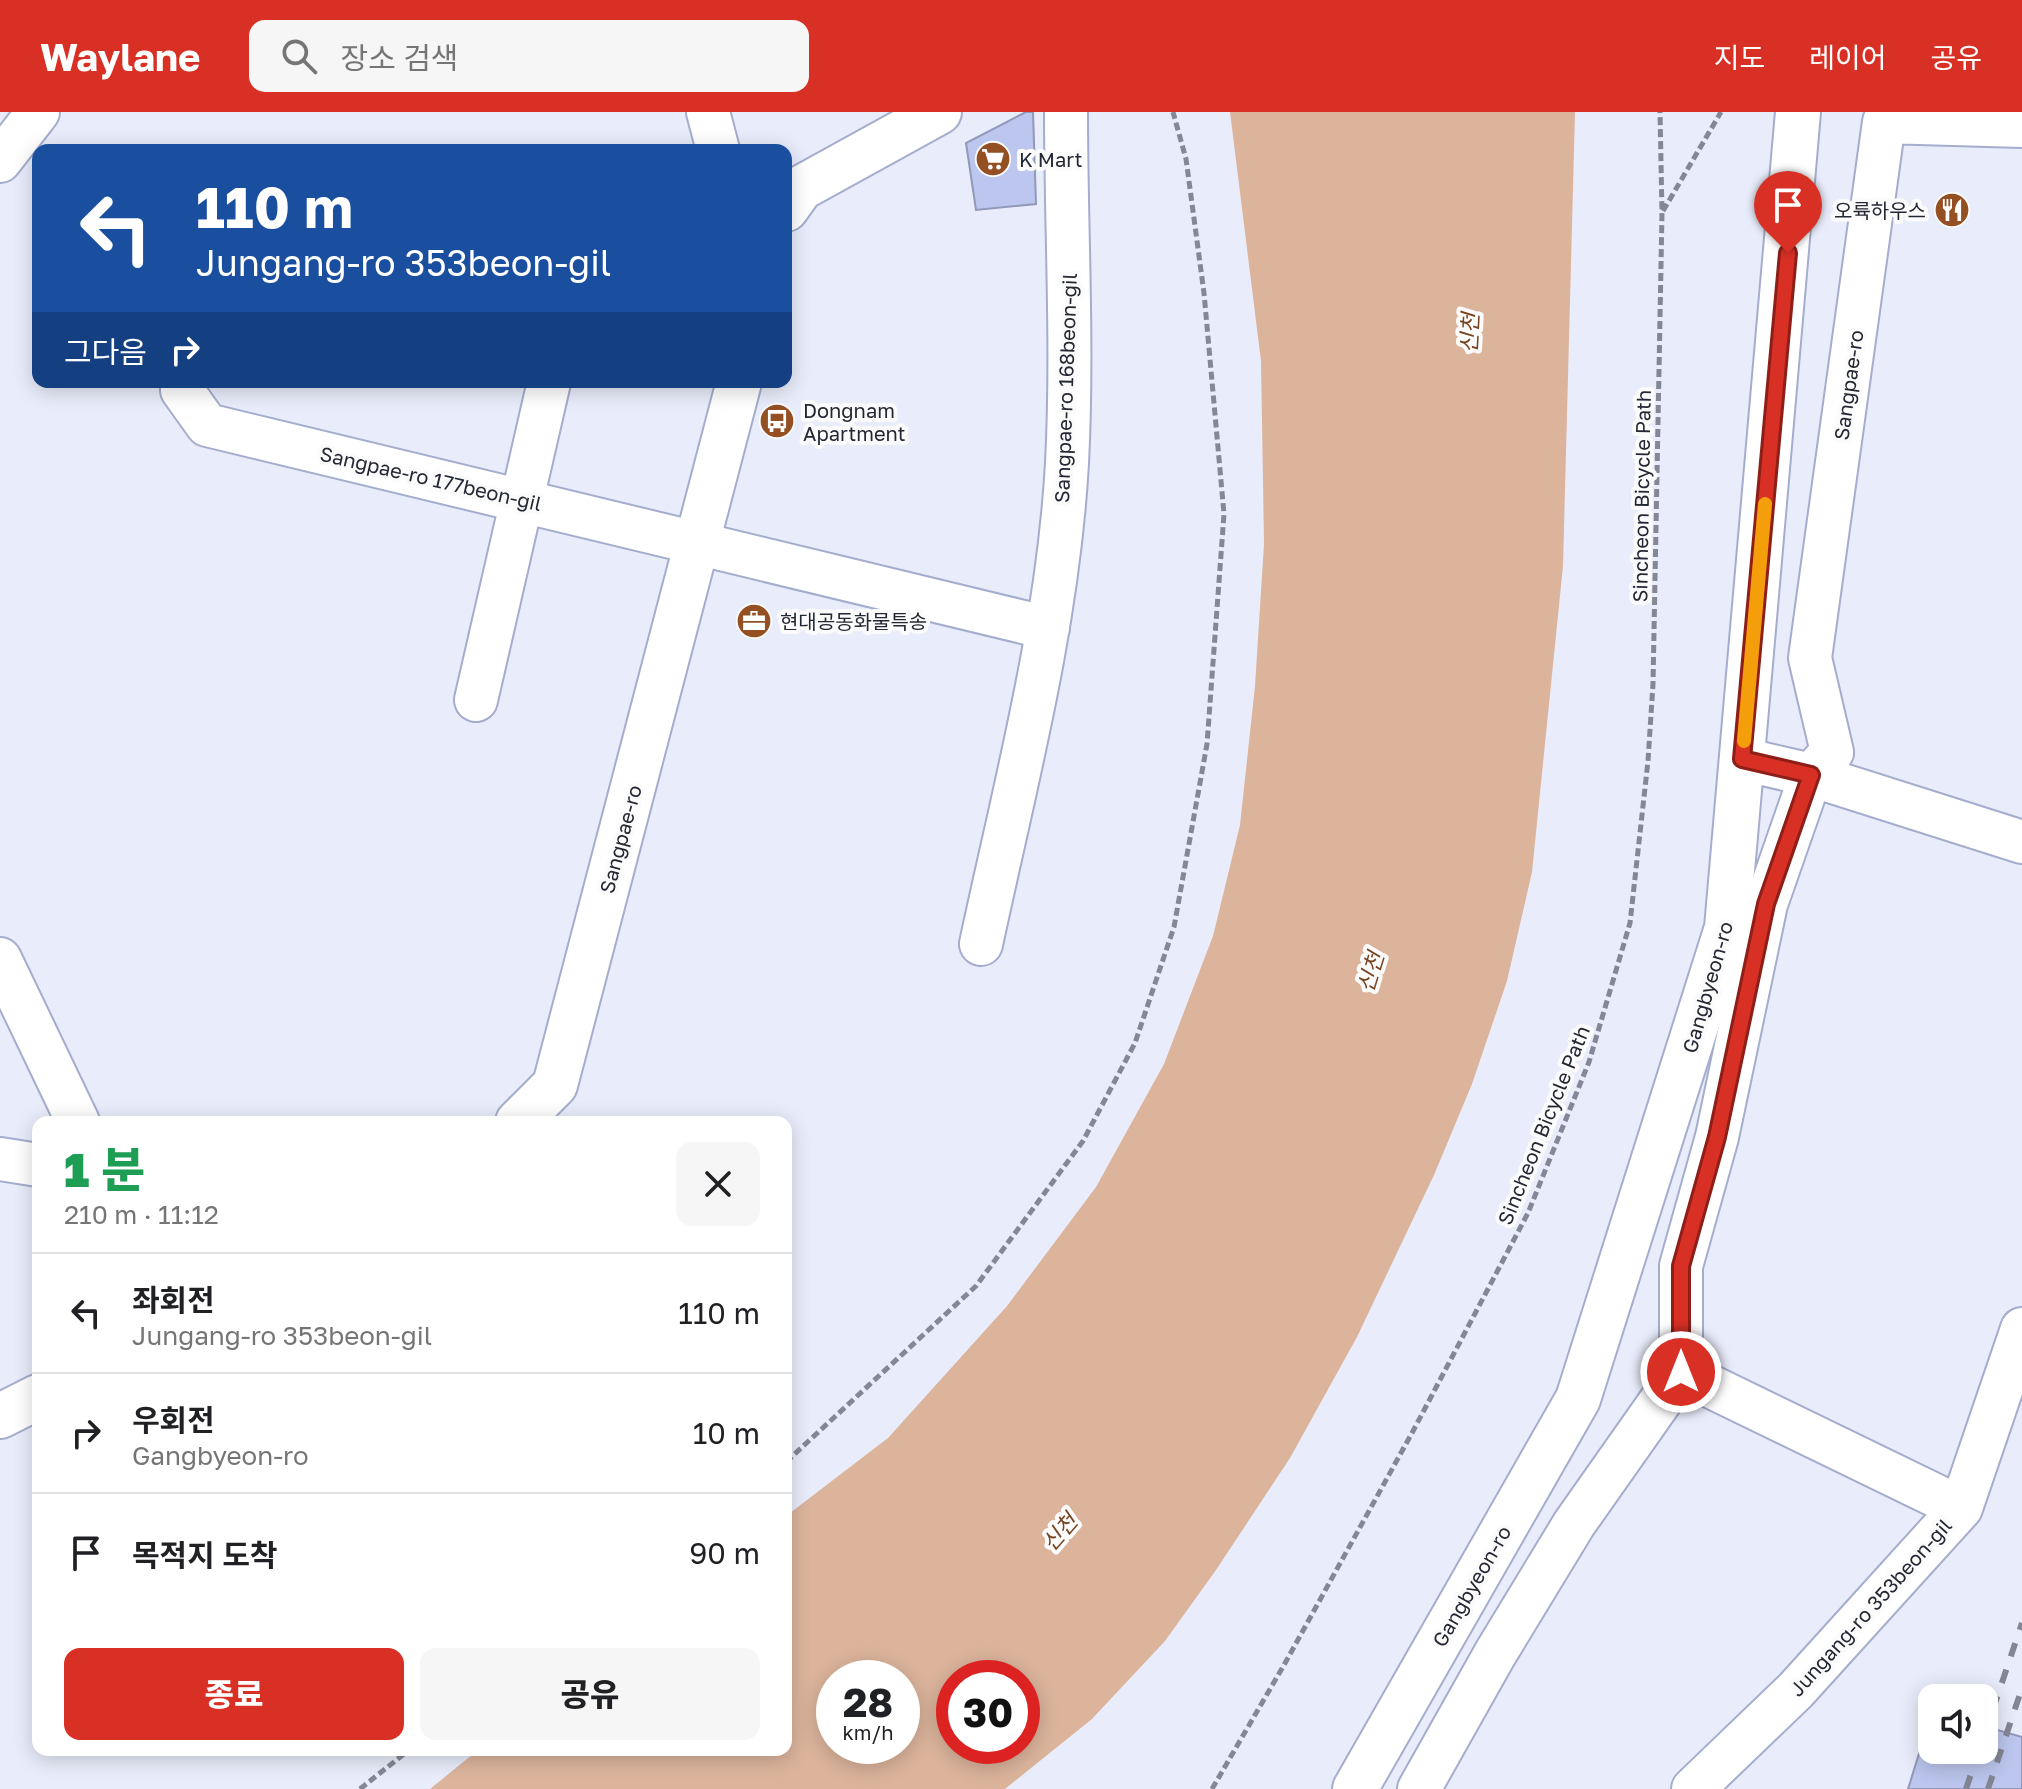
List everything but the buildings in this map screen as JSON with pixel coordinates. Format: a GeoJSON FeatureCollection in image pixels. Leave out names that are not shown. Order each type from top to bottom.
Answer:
{"type":"FeatureCollection","features":[{"type":"Feature","properties":{"kind":"main road"},"geometry":{"type":"LineString","coordinates":[[792,201],[801,188],[939,112]]}},
{"type":"Feature","properties":{"kind":"main road","name":"Gangbyeon-ro"},"geometry":{"type":"LineString","coordinates":[[1355,1789],[1578,1399],[1727,928],[1798,112]]}},
{"type":"Feature","properties":{"kind":"main road","name":"Sangpae-ro"},"geometry":{"type":"LineString","coordinates":[[524,1116],[555,1085],[737,388]]}},
{"type":"Feature","properties":{"kind":"main road"},"geometry":{"type":"LineString","coordinates":[[0,1416],[32,1400]]}},
{"type":"Feature","properties":{"kind":"street"},"geometry":{"type":"LineString","coordinates":[[0,161],[38,112]]}},
{"type":"Feature","properties":{"kind":"street"},"geometry":{"type":"LineString","coordinates":[[708,112],[716,144]]}},
{"type":"Feature","properties":{"kind":"street","name":"Sangpae-ro 168beon-gil"},"geometry":{"type":"LineString","coordinates":[[981,944],[1048,628],[1067,464],[1070,289],[1066,112]]}},
{"type":"Feature","properties":{"kind":"street","name":"Sangpae-ro"},"geometry":{"type":"LineString","coordinates":[[1811,775],[1832,752],[1810,658],[1884,122],[2022,126]]}},
{"type":"Feature","properties":{"kind":"street","name":"Sangpae-ro 177beon-gil"},"geometry":{"type":"LineString","coordinates":[[184,388],[207,425],[697,542]]}},
{"type":"Feature","properties":{"kind":"street"},"geometry":{"type":"LineString","coordinates":[[476,700],[548,388]]}},
{"type":"Feature","properties":{"kind":"street"},"geometry":{"type":"LineString","coordinates":[[697,542],[1048,628]]}},
{"type":"Feature","properties":{"kind":"street"},"geometry":{"type":"LineString","coordinates":[[1742,759],[1811,775],[2022,842]]}},
{"type":"Feature","properties":{"kind":"street"},"geometry":{"type":"LineString","coordinates":[[1419,1789],[1495,1654],[1574,1524],[1681,1372],[1681,1266],[1717,1137],[1766,904],[1811,775]]}},
{"type":"Feature","properties":{"kind":"street"},"geometry":{"type":"LineString","coordinates":[[0,959],[75,1116]]}},
{"type":"Feature","properties":{"kind":"street"},"geometry":{"type":"LineString","coordinates":[[0,1159],[32,1164]]}},
{"type":"Feature","properties":{"kind":"street"},"geometry":{"type":"LineString","coordinates":[[1961,1508],[2022,1329]]}},
{"type":"Feature","properties":{"kind":"street","name":"Jungang-ro 353beon-gil"},"geometry":{"type":"LineString","coordinates":[[1681,1372],[1961,1508],[1796,1690],[1693,1789]]}},
{"type":"Feature","properties":{"kind":"path"},"geometry":{"type":"LineString","coordinates":[[792,1456],[976,1286],[1083,1141],[1135,1043],[1174,927],[1207,744],[1224,514],[1204,293],[1186,159],[1173,112]]}},
{"type":"Feature","properties":{"kind":"path","name":"Sincheon Bicycle Path"},"geometry":{"type":"LineString","coordinates":[[1212,1789],[1405,1447],[1528,1213],[1589,1062],[1630,923],[1653,684],[1662,213],[1660,112]]}},
{"type":"Feature","properties":{"kind":"path"},"geometry":{"type":"LineString","coordinates":[[1662,213],[1721,112]]}},
{"type":"Feature","properties":{"kind":"path"},"geometry":{"type":"LineString","coordinates":[[360,1789],[401,1756]]}},
{"type":"Feature","properties":{"kind":"water","name":"신천"},"geometry":{"type":"Polygon","coordinates":[[[1230,112],[1575,112],[1563,566],[1532,872],[1507,981],[1472,1084],[1434,1175],[1357,1337],[1290,1458],[1216,1570],[1165,1641],[1092,1719],[1040,1761],[1040,1660],[936,1660],[936,1764],[1036,1764],[1005,1789],[430,1789],[471,1756],[792,1756],[792,1511],[888,1438],[1007,1306],[1096,1187],[1164,1064],[1213,936],[1240,825],[1255,686],[1264,544],[1261,361],[1230,112]]]}},
{"type":"Feature","properties":{"kind":"railway"},"geometry":{"type":"LineString","coordinates":[[1998,1694],[2022,1623]]}},
{"type":"Feature","properties":{"kind":"railway"},"geometry":{"type":"LineString","coordinates":[[1988,1789],[2022,1688]]}},
{"type":"Feature","properties":{"kind":"railway"},"geometry":{"type":"LineString","coordinates":[[1966,1789],[1974,1764]]}},
{"type":"Feature","properties":{"kind":"slow traffic"},"geometry":{"type":"LineString","coordinates":[[1744,741],[1765,504]]}},
{"type":"Feature","properties":{"kind":"place","name":"K Mart"},"geometry":{"type":"Point","coordinates":[993,159]}},
{"type":"Feature","properties":{"kind":"place","name":"오륙하우스"},"geometry":{"type":"Point","coordinates":[1952,210]}},
{"type":"Feature","properties":{"kind":"place","name":"Dongnam Apartment"},"geometry":{"type":"Point","coordinates":[777,421]}},
{"type":"Feature","properties":{"kind":"place","name":"현대공동화물특송"},"geometry":{"type":"Point","coordinates":[754,621]}},
{"type":"Feature","properties":{"kind":"route"},"geometry":{"type":"LineString","coordinates":[[1681,1372],[1681,1266],[1717,1137],[1766,904],[1811,775],[1742,759],[1788,253]]}}]}
